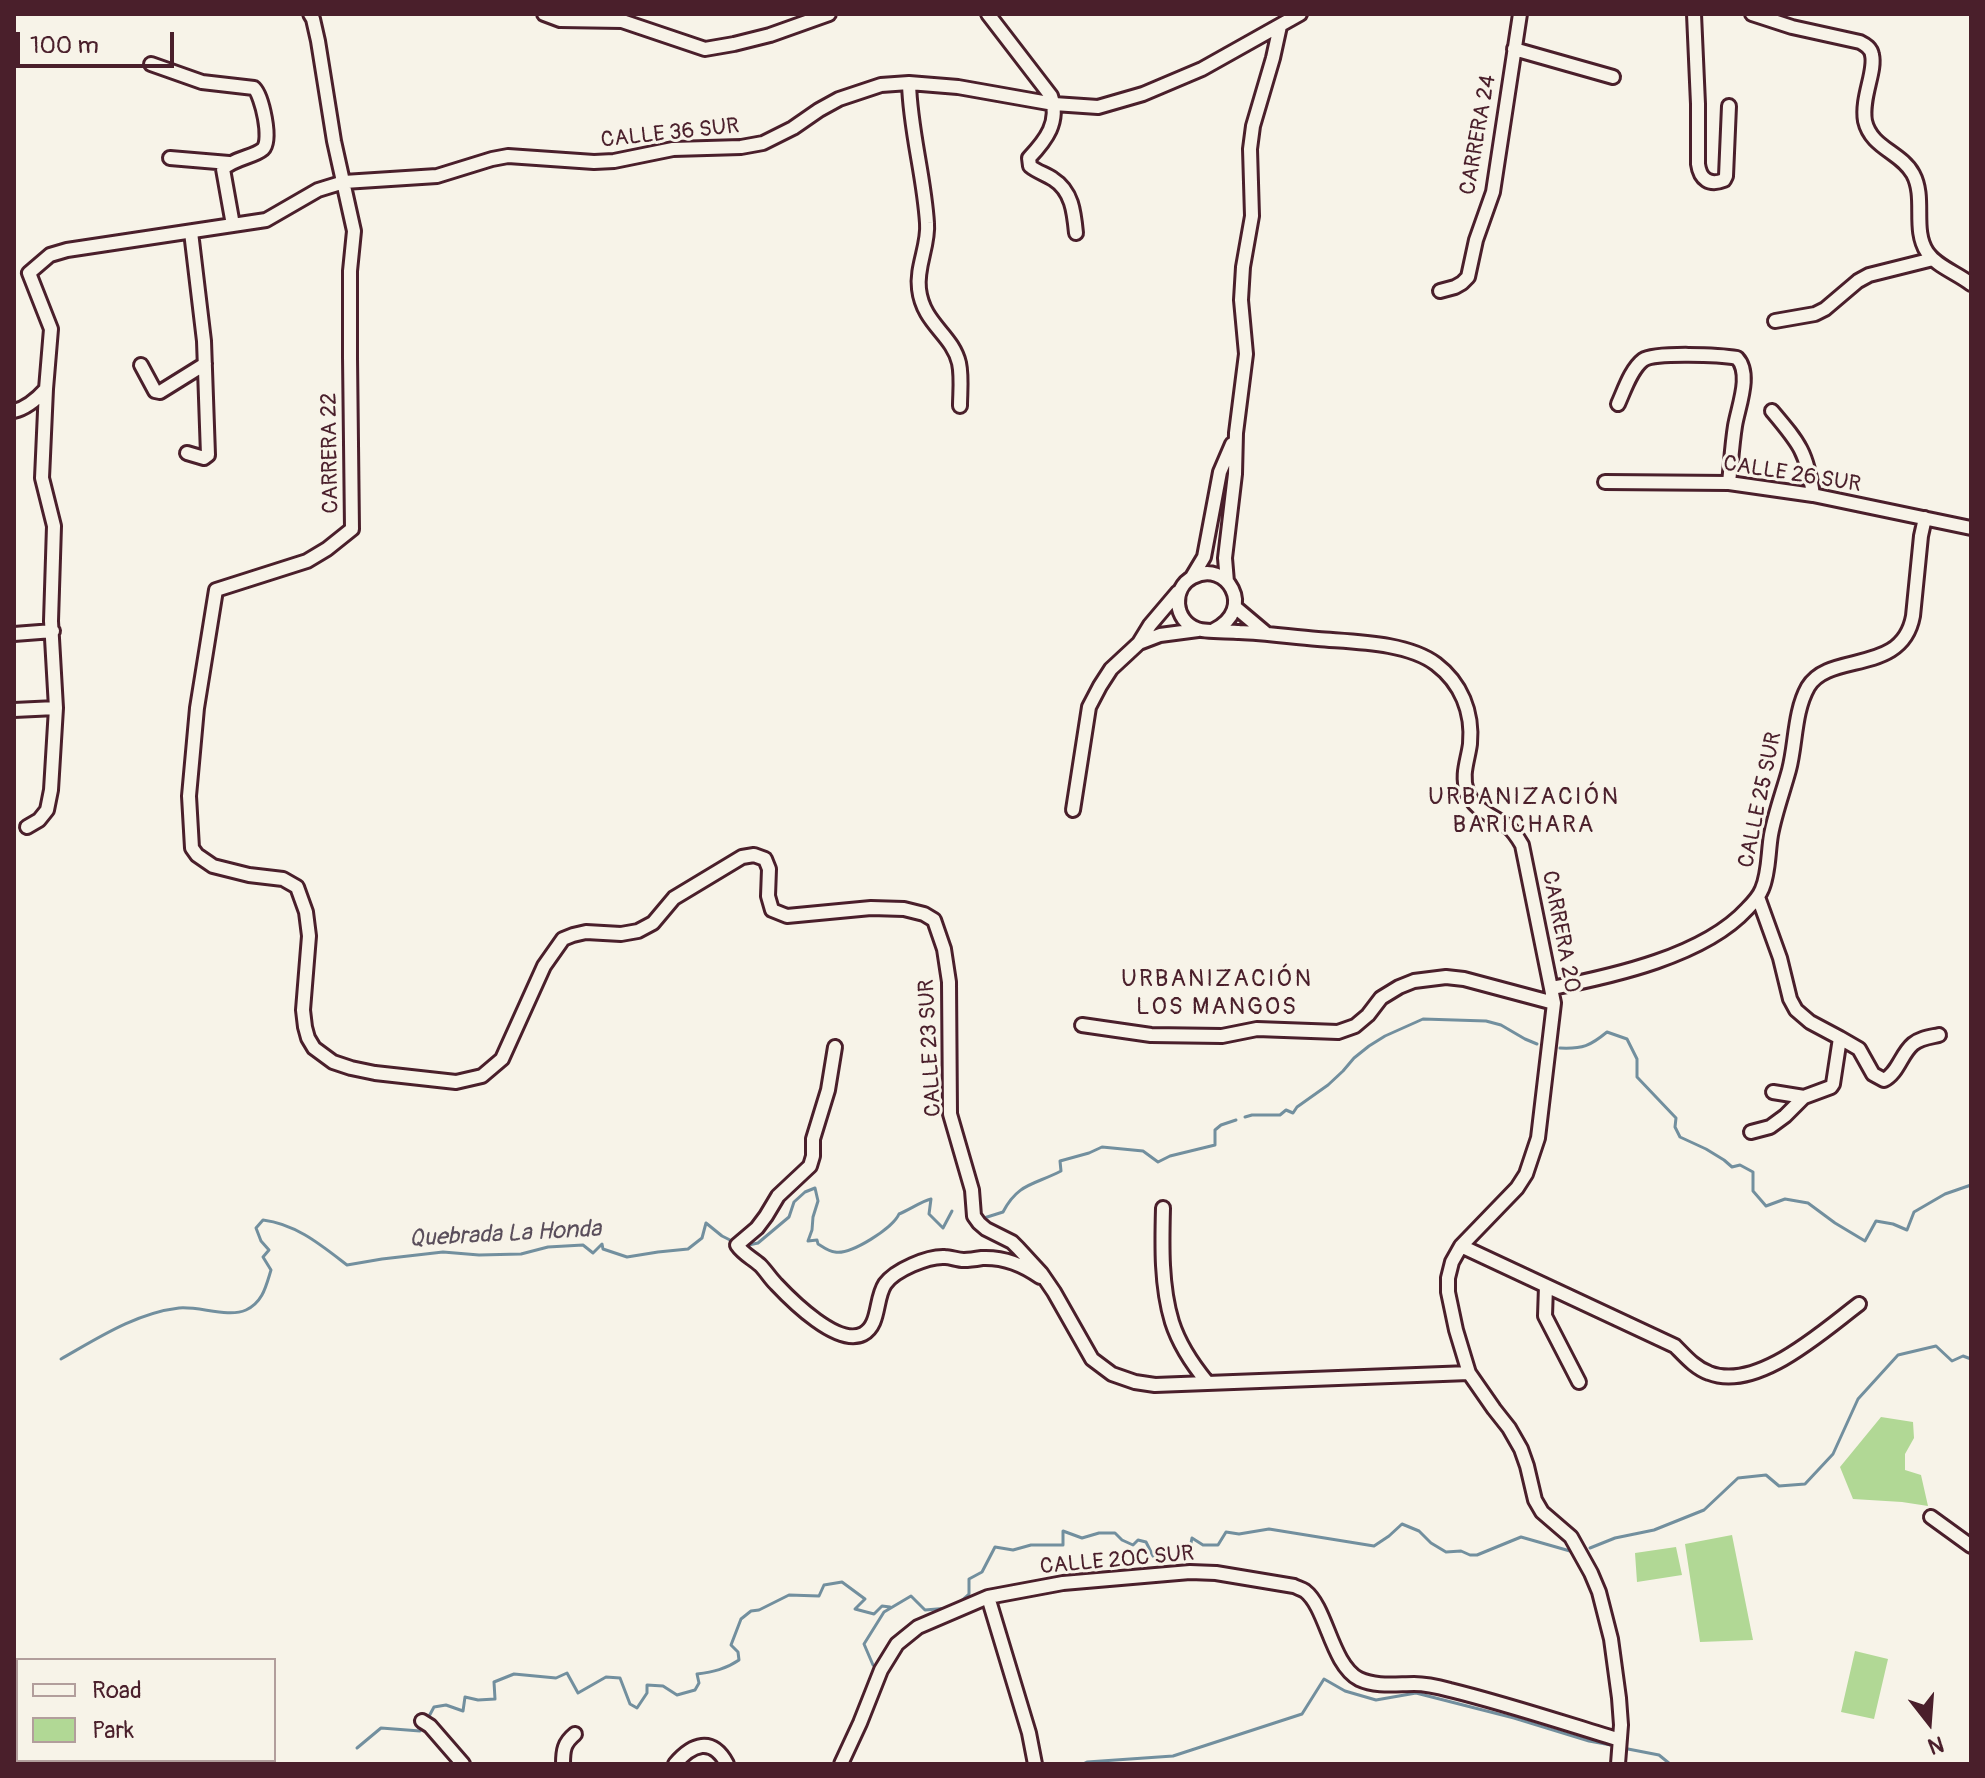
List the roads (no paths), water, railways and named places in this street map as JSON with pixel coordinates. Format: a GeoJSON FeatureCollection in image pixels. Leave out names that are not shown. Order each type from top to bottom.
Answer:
{"type":"FeatureCollection","features":[{"type":"Feature","properties":{"kind":"street"},"geometry":{"type":"LineString","coordinates":[[544,14],[560,20],[622,21],[705,49],[770,35],[829,14]]}},
{"type":"Feature","properties":{"kind":"street"},"geometry":{"type":"LineString","coordinates":[[988,14],[1045,86],[1054,104],[1051,129],[1029,158],[1030,166],[1064,187],[1074,214],[1076,233]]}},
{"type":"Feature","properties":{"kind":"street","name":"CALLE 36 SUR"},"geometry":{"type":"LineString","coordinates":[[46,389],[51,329],[29,273],[50,255],[266,220],[318,190],[344,182],[437,176],[508,156],[614,161],[673,149],[741,147],[763,143],[780,136],[819,110],[881,85],[909,83],[958,87],[1054,104],[1098,107],[1131,98],[1202,69],[1300,14]]}},
{"type":"Feature","properties":{"kind":"street","name":"CARRERA 24"},"geometry":{"type":"LineString","coordinates":[[1440,291],[1455,287],[1468,277],[1476,240],[1493,192],[1520,14]]}},
{"type":"Feature","properties":{"kind":"street"},"geometry":{"type":"LineString","coordinates":[[1694,14],[1698,164],[1703,179],[1710,182],[1719,182],[1726,176],[1729,106]]}},
{"type":"Feature","properties":{"kind":"street"},"geometry":{"type":"LineString","coordinates":[[1752,14],[1868,46],[1873,62],[1864,112],[1866,126],[1881,147],[1908,166],[1915,177],[1922,242],[1926,250],[1933,259],[1971,284]]}},
{"type":"Feature","properties":{"kind":"street","name":"CARRERA 22"},"geometry":{"type":"LineString","coordinates":[[312,16],[354,231],[350,271],[352,529],[307,561],[216,590],[197,708],[189,796],[192,848],[213,866],[283,879],[297,887],[306,912],[309,936],[303,1010],[308,1038],[314,1048],[333,1062],[375,1073],[456,1082],[482,1076],[502,1059],[544,966],[563,939],[586,932],[621,934],[638,931],[653,923]]}},
{"type":"Feature","properties":{"kind":"street"},"geometry":{"type":"LineString","coordinates":[[1227,582],[1225,558],[1246,354],[1241,300],[1252,216],[1250,149],[1253,126],[1280,26]]}},
{"type":"Feature","properties":{"kind":"street"},"geometry":{"type":"LineString","coordinates":[[1514,49],[1613,77]]}},
{"type":"Feature","properties":{"kind":"street"},"geometry":{"type":"LineString","coordinates":[[151,64],[202,82],[258,91],[264,109],[266,144],[262,149],[229,163],[222,173],[233,225]]}},
{"type":"Feature","properties":{"kind":"street"},"geometry":{"type":"LineString","coordinates":[[909,83],[913,135],[928,227],[918,276],[919,289],[922,306],[948,341],[959,364],[960,406]]}},
{"type":"Feature","properties":{"kind":"street"},"geometry":{"type":"LineString","coordinates":[[170,158],[229,163]]}},
{"type":"Feature","properties":{"kind":"street"},"geometry":{"type":"LineString","coordinates":[[187,453],[204,458],[208,455],[204,341],[191,232]]}},
{"type":"Feature","properties":{"kind":"street"},"geometry":{"type":"LineString","coordinates":[[1775,321],[1804,317],[1825,309],[1869,275],[1933,259]]}},
{"type":"Feature","properties":{"kind":"street"},"geometry":{"type":"LineString","coordinates":[[1618,404],[1636,367],[1646,358],[1664,355],[1737,358],[1741,363],[1743,379],[1729,483]]}},
{"type":"Feature","properties":{"kind":"street"},"geometry":{"type":"LineString","coordinates":[[141,365],[155,391],[160,392],[205,364]]}},
{"type":"Feature","properties":{"kind":"street"},"geometry":{"type":"LineString","coordinates":[[14,411],[35,400],[46,389]]}},
{"type":"Feature","properties":{"kind":"street"},"geometry":{"type":"LineString","coordinates":[[27,827],[39,820],[47,810],[56,708],[51,621],[54,526],[42,478],[46,389]]}},
{"type":"Feature","properties":{"kind":"street"},"geometry":{"type":"LineString","coordinates":[[1772,411],[1802,451],[1810,471],[1813,495]]}},
{"type":"Feature","properties":{"kind":"street"},"geometry":{"type":"LineString","coordinates":[[1073,810],[1089,707],[1111,669],[1139,643],[1150,625],[1192,577],[1204,557],[1220,472],[1236,433]]}},
{"type":"Feature","properties":{"kind":"street","name":"CALLE 26 SUR"},"geometry":{"type":"LineString","coordinates":[[1605,482],[1729,483],[1813,495],[1971,528]]}},
{"type":"Feature","properties":{"kind":"street","name":"CALLE 25 SUR"},"geometry":{"type":"LineString","coordinates":[[1552,988],[1620,973],[1686,949],[1716,935],[1758,897],[1766,876],[1775,813],[1789,768],[1801,705],[1809,686],[1818,677],[1846,665],[1879,656],[1906,637],[1911,629],[1925,518]]}},
{"type":"Feature","properties":{"kind":"street"},"geometry":{"type":"LineString","coordinates":[[1139,643],[1160,635],[1214,630],[1232,617],[1235,607],[1232,589],[1227,582],[1210,573],[1192,577]]}},
{"type":"Feature","properties":{"kind":"street"},"geometry":{"type":"LineString","coordinates":[[1180,589],[1177,601],[1180,613],[1187,624],[1198,630]]}},
{"type":"Feature","properties":{"kind":"street"},"geometry":{"type":"LineString","coordinates":[[1235,607],[1267,634]]}},
{"type":"Feature","properties":{"kind":"street","name":"CARRERA 20"},"geometry":{"type":"LineString","coordinates":[[1214,630],[1389,647],[1414,652],[1435,663],[1453,680],[1470,718],[1470,743],[1464,772],[1469,798],[1509,827],[1522,845],[1554,1003],[1538,1138],[1532,1159],[1517,1188],[1461,1246],[1452,1262],[1448,1292],[1469,1373],[1521,1449],[1535,1500],[1542,1512],[1571,1537],[1599,1592],[1611,1639],[1619,1698],[1618,1764]]}},
{"type":"Feature","properties":{"kind":"street"},"geometry":{"type":"LineString","coordinates":[[14,634],[53,631]]}},
{"type":"Feature","properties":{"kind":"street"},"geometry":{"type":"LineString","coordinates":[[14,710],[56,708]]}},
{"type":"Feature","properties":{"kind":"street","name":"CALLE 23 SUR"},"geometry":{"type":"LineString","coordinates":[[653,923],[674,898],[742,857],[754,855],[765,859],[769,869],[768,896],[772,910],[787,916],[871,908],[904,909],[934,920],[944,949],[949,982],[950,1114],[972,1190],[974,1216],[986,1229],[1012,1242],[1025,1254],[1049,1283],[1092,1359],[1112,1374],[1155,1385],[1469,1373]]}},
{"type":"Feature","properties":{"kind":"street"},"geometry":{"type":"LineString","coordinates":[[1758,897],[1796,1010],[1810,1022],[1859,1049],[1873,1074],[1884,1080],[1890,1077],[1916,1041],[1939,1035]]}},
{"type":"Feature","properties":{"kind":"street"},"geometry":{"type":"LineString","coordinates":[[1082,1025],[1151,1035],[1222,1036],[1257,1029],[1338,1032],[1355,1026],[1389,992],[1433,977],[1464,979],[1554,1003]]}},
{"type":"Feature","properties":{"kind":"street"},"geometry":{"type":"LineString","coordinates":[[1751,1132],[1770,1127],[1804,1097],[1828,1089],[1833,1084],[1840,1038]]}},
{"type":"Feature","properties":{"kind":"street"},"geometry":{"type":"LineString","coordinates":[[835,1047],[810,1166],[778,1196],[757,1228],[737,1245],[738,1248],[823,1325],[847,1335],[858,1336],[867,1332],[873,1324],[885,1284],[910,1266],[929,1258],[1000,1258],[1035,1273],[1049,1283]]}},
{"type":"Feature","properties":{"kind":"street"},"geometry":{"type":"LineString","coordinates":[[1773,1092],[1804,1097]]}},
{"type":"Feature","properties":{"kind":"street"},"geometry":{"type":"LineString","coordinates":[[1163,1208],[1164,1275],[1172,1322],[1187,1353],[1207,1382]]}},
{"type":"Feature","properties":{"kind":"street"},"geometry":{"type":"LineString","coordinates":[[1461,1246],[1675,1346],[1700,1369],[1712,1375],[1746,1374],[1768,1368],[1859,1304]]}},
{"type":"Feature","properties":{"kind":"street"},"geometry":{"type":"LineString","coordinates":[[1546,1286],[1545,1316],[1579,1382]]}},
{"type":"Feature","properties":{"kind":"street"},"geometry":{"type":"LineString","coordinates":[[1931,1517],[1971,1546]]}},
{"type":"Feature","properties":{"kind":"street","name":"CALLE 20C SUR"},"geometry":{"type":"LineString","coordinates":[[988,1597],[1063,1583],[1190,1572],[1216,1573],[1294,1586],[1305,1591],[1314,1601],[1347,1669],[1358,1678],[1371,1683],[1416,1684],[1449,1689],[1620,1740]]}},
{"type":"Feature","properties":{"kind":"street"},"geometry":{"type":"LineString","coordinates":[[841,1764],[881,1670],[897,1644],[918,1627],[988,1597],[1035,1764]]}},
{"type":"Feature","properties":{"kind":"street"},"geometry":{"type":"LineString","coordinates":[[422,1721],[463,1764]]}},
{"type":"Feature","properties":{"kind":"street"},"geometry":{"type":"LineString","coordinates":[[563,1764],[566,1740],[575,1734]]}},
{"type":"Feature","properties":{"kind":"street"},"geometry":{"type":"LineString","coordinates":[[675,1764],[694,1747],[705,1746],[716,1749],[727,1764]]}},
{"type":"Feature","properties":{"kind":"waterway","name":"Quebrada La Honda"},"geometry":{"type":"LineString","coordinates":[[1245,1117],[1280,1115],[1286,1110],[1293,1113],[1369,1046],[1423,1019],[1486,1021],[1501,1025],[1537,1044]]}},
{"type":"Feature","properties":{"kind":"waterway","name":"Quebrada La Honda"},"geometry":{"type":"LineString","coordinates":[[1560,1048],[1586,1046],[1607,1032],[1627,1039],[1637,1059],[1637,1077],[1676,1118],[1675,1127],[1680,1137],[1706,1149],[1732,1167],[1740,1165],[1753,1172],[1753,1191],[1766,1206],[1785,1199],[1808,1203],[1865,1241],[1876,1221],[1907,1230],[1914,1212],[1945,1194],[1971,1185]]}},
{"type":"Feature","properties":{"kind":"waterway","name":"Quebrada La Honda"},"geometry":{"type":"LineString","coordinates":[[978,1211],[984,1218],[1003,1212],[1021,1190],[1061,1171],[1060,1161],[1102,1147],[1143,1151],[1158,1162],[1215,1145],[1215,1130],[1236,1120]]}},
{"type":"Feature","properties":{"kind":"waterway","name":"Quebrada La Honda"},"geometry":{"type":"LineString","coordinates":[[744,1246],[758,1243],[789,1217],[794,1202],[815,1188],[818,1201],[808,1241],[817,1240],[818,1244],[833,1252],[861,1245],[889,1226],[899,1214],[927,1200],[931,1199],[929,1214],[943,1228],[952,1211]]}},
{"type":"Feature","properties":{"kind":"waterway","name":"Quebrada La Honda"},"geometry":{"type":"LineString","coordinates":[[61,1359],[148,1315],[179,1308],[231,1313],[252,1307],[263,1293],[271,1270],[263,1257],[269,1250],[256,1228],[263,1220],[297,1231],[347,1265],[443,1252],[521,1254],[548,1247],[583,1245],[593,1253],[602,1244],[603,1249],[627,1257],[688,1249],[702,1238],[706,1223],[734,1242]]}},
{"type":"Feature","properties":{"kind":"waterway"},"geometry":{"type":"LineString","coordinates":[[1590,1548],[1615,1538],[1654,1530],[1704,1510],[1738,1478],[1766,1475],[1779,1486],[1805,1484],[1833,1454],[1858,1399],[1898,1355],[1936,1346],[1952,1361],[1963,1356],[1971,1359]]}},
{"type":"Feature","properties":{"kind":"waterway"},"geometry":{"type":"LineString","coordinates":[[959,1603],[969,1594],[969,1579],[982,1572],[995,1547],[1013,1550],[1031,1545],[1063,1545],[1063,1531],[1082,1538],[1115,1533],[1133,1545],[1138,1540],[1146,1542],[1153,1556],[1168,1553],[1172,1558],[1189,1553],[1192,1538],[1203,1545],[1218,1545],[1226,1532],[1239,1534],[1269,1529],[1374,1546],[1402,1524],[1419,1531],[1446,1552],[1461,1551],[1477,1555],[1521,1537],[1570,1551]]}},
{"type":"Feature","properties":{"kind":"waterway"},"geometry":{"type":"LineString","coordinates":[[427,1720],[434,1707],[446,1705],[463,1711],[465,1697],[495,1699],[494,1682],[514,1674],[556,1678],[567,1673],[578,1693],[606,1677],[620,1678],[630,1704],[637,1708],[647,1693],[647,1685],[663,1686],[677,1695],[695,1690],[699,1683],[697,1674],[719,1670],[739,1660],[738,1652],[731,1645],[741,1619],[751,1611],[789,1595],[819,1596],[824,1585],[842,1582],[865,1599],[855,1609],[874,1614],[882,1606],[890,1607]]}},
{"type":"Feature","properties":{"kind":"waterway"},"geometry":{"type":"LineString","coordinates":[[873,1665],[864,1644],[884,1612],[911,1596],[925,1610],[949,1608]]}},
{"type":"Feature","properties":{"kind":"waterway"},"geometry":{"type":"LineString","coordinates":[[1083,1764],[1173,1756],[1302,1714],[1324,1679],[1345,1691],[1376,1700],[1416,1693],[1611,1745]]}},
{"type":"Feature","properties":{"kind":"waterway"},"geometry":{"type":"LineString","coordinates":[[357,1748],[381,1728],[420,1731],[423,1726]]}},
{"type":"Feature","properties":{"kind":"waterway"},"geometry":{"type":"LineString","coordinates":[[1628,1749],[1659,1755],[1670,1764]]}},
{"type":"Feature","properties":{"kind":"district","name":"URBANIZACIÓN BARICHARA"},"geometry":{"type":"Point","coordinates":[1524,812]}},
{"type":"Feature","properties":{"kind":"district","name":"URBANIZACIÓN LOS MANGOS"},"geometry":{"type":"Point","coordinates":[1217,994]}}]}
